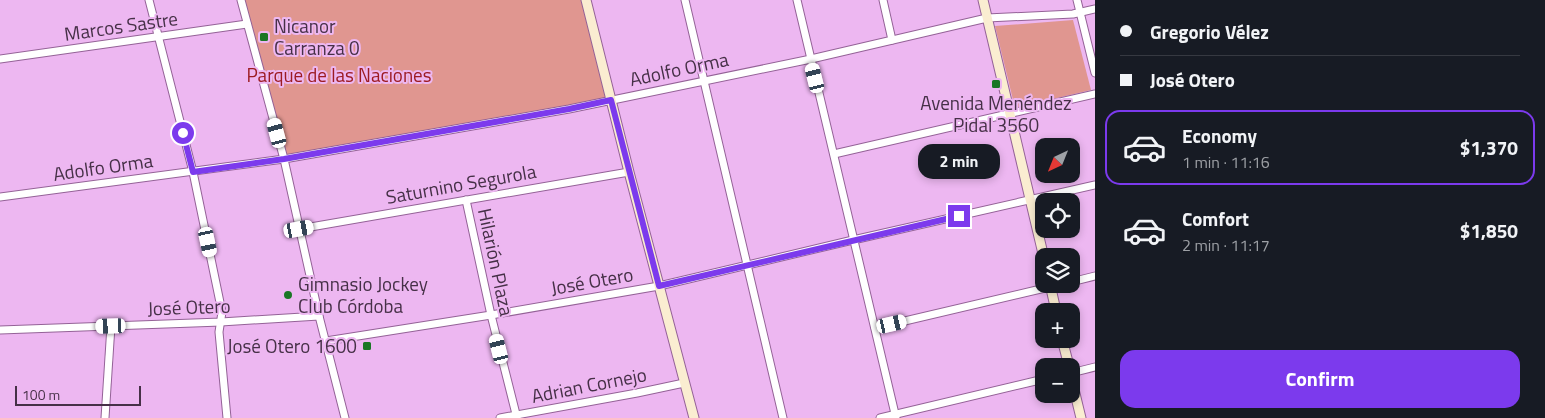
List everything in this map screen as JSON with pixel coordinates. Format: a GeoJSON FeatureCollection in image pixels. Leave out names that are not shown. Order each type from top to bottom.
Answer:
{"type":"FeatureCollection","features":[{"type":"Feature","properties":{"kind":"main road"},"geometry":{"type":"LineString","coordinates":[[586,0],[694,418]]}},
{"type":"Feature","properties":{"kind":"main road"},"geometry":{"type":"LineString","coordinates":[[983,0],[1042,248]]}},
{"type":"Feature","properties":{"kind":"main road"},"geometry":{"type":"LineString","coordinates":[[1077,403],[1081,418]]}},
{"type":"Feature","properties":{"kind":"street"},"geometry":{"type":"LineString","coordinates":[[149,0],[193,172],[222,312],[219,332],[227,418]]}},
{"type":"Feature","properties":{"kind":"street"},"geometry":{"type":"LineString","coordinates":[[241,0],[284,159],[319,316],[345,418]]}},
{"type":"Feature","properties":{"kind":"street"},"geometry":{"type":"LineString","coordinates":[[684,0],[784,418]]}},
{"type":"Feature","properties":{"kind":"street"},"geometry":{"type":"LineString","coordinates":[[797,0],[895,416]]}},
{"type":"Feature","properties":{"kind":"street"},"geometry":{"type":"LineString","coordinates":[[883,0],[892,40]]}},
{"type":"Feature","properties":{"kind":"street"},"geometry":{"type":"LineString","coordinates":[[1076,0],[1095,74]]}},
{"type":"Feature","properties":{"kind":"street","name":"Adolfo Orma"},"geometry":{"type":"LineString","coordinates":[[0,197],[284,159],[569,109],[810,59],[988,18],[1079,13],[1095,9]]}},
{"type":"Feature","properties":{"kind":"street","name":"Marcos Sastre"},"geometry":{"type":"LineString","coordinates":[[0,59],[247,24]]}},
{"type":"Feature","properties":{"kind":"street"},"geometry":{"type":"LineString","coordinates":[[834,154],[1095,94]]}},
{"type":"Feature","properties":{"kind":"street","name":"Saturnino Segurola"},"geometry":{"type":"LineString","coordinates":[[299,229],[629,172]]}},
{"type":"Feature","properties":{"kind":"street","name":"José Otero"},"geometry":{"type":"LineString","coordinates":[[326,341],[491,316],[659,286],[1095,185]]}},
{"type":"Feature","properties":{"kind":"street","name":"Hilarión Plaza"},"geometry":{"type":"LineString","coordinates":[[466,200],[491,316],[516,417]]}},
{"type":"Feature","properties":{"kind":"street"},"geometry":{"type":"LineString","coordinates":[[1080,280],[1095,276]]}},
{"type":"Feature","properties":{"kind":"street"},"geometry":{"type":"LineString","coordinates":[[875,328],[1035,289]]}},
{"type":"Feature","properties":{"kind":"street","name":"José Otero"},"geometry":{"type":"LineString","coordinates":[[0,330],[220,322],[319,316]]}},
{"type":"Feature","properties":{"kind":"street"},"geometry":{"type":"LineString","coordinates":[[105,418],[111,326]]}},
{"type":"Feature","properties":{"kind":"street"},"geometry":{"type":"LineString","coordinates":[[1080,371],[1095,367]]}},
{"type":"Feature","properties":{"kind":"street"},"geometry":{"type":"LineString","coordinates":[[880,418],[895,416],[1035,381]]}},
{"type":"Feature","properties":{"kind":"street","name":"Adrian Cornejo"},"geometry":{"type":"LineString","coordinates":[[500,418],[516,417],[684,383]]}},
{"type":"Feature","properties":{"kind":"green space","name":"Parque de las Naciones"},"geometry":{"type":"Polygon","coordinates":[[[241,0],[586,0],[611,100],[284,159],[241,0]]]}},
{"type":"Feature","properties":{"kind":"green space"},"geometry":{"type":"Polygon","coordinates":[[[1073,20],[1091,90],[1015,108],[995,26],[1073,20]]]}},
{"type":"Feature","properties":{"kind":"place","name":"Nicanor Carranza 0"},"geometry":{"type":"Point","coordinates":[264,37]}},
{"type":"Feature","properties":{"kind":"place","name":"Avenida Menéndez Pidal 3560"},"geometry":{"type":"Point","coordinates":[996,84]}},
{"type":"Feature","properties":{"kind":"place","name":"Gimnasio Jockey Club Córdoba"},"geometry":{"type":"Point","coordinates":[288,295]}},
{"type":"Feature","properties":{"kind":"place","name":"José Otero 1600"},"geometry":{"type":"Point","coordinates":[367,346]}},
{"type":"Feature","properties":{"kind":"route"},"geometry":{"type":"LineString","coordinates":[[183,133],[193,172],[284,159],[611,100],[659,286],[959,216]]}}]}
